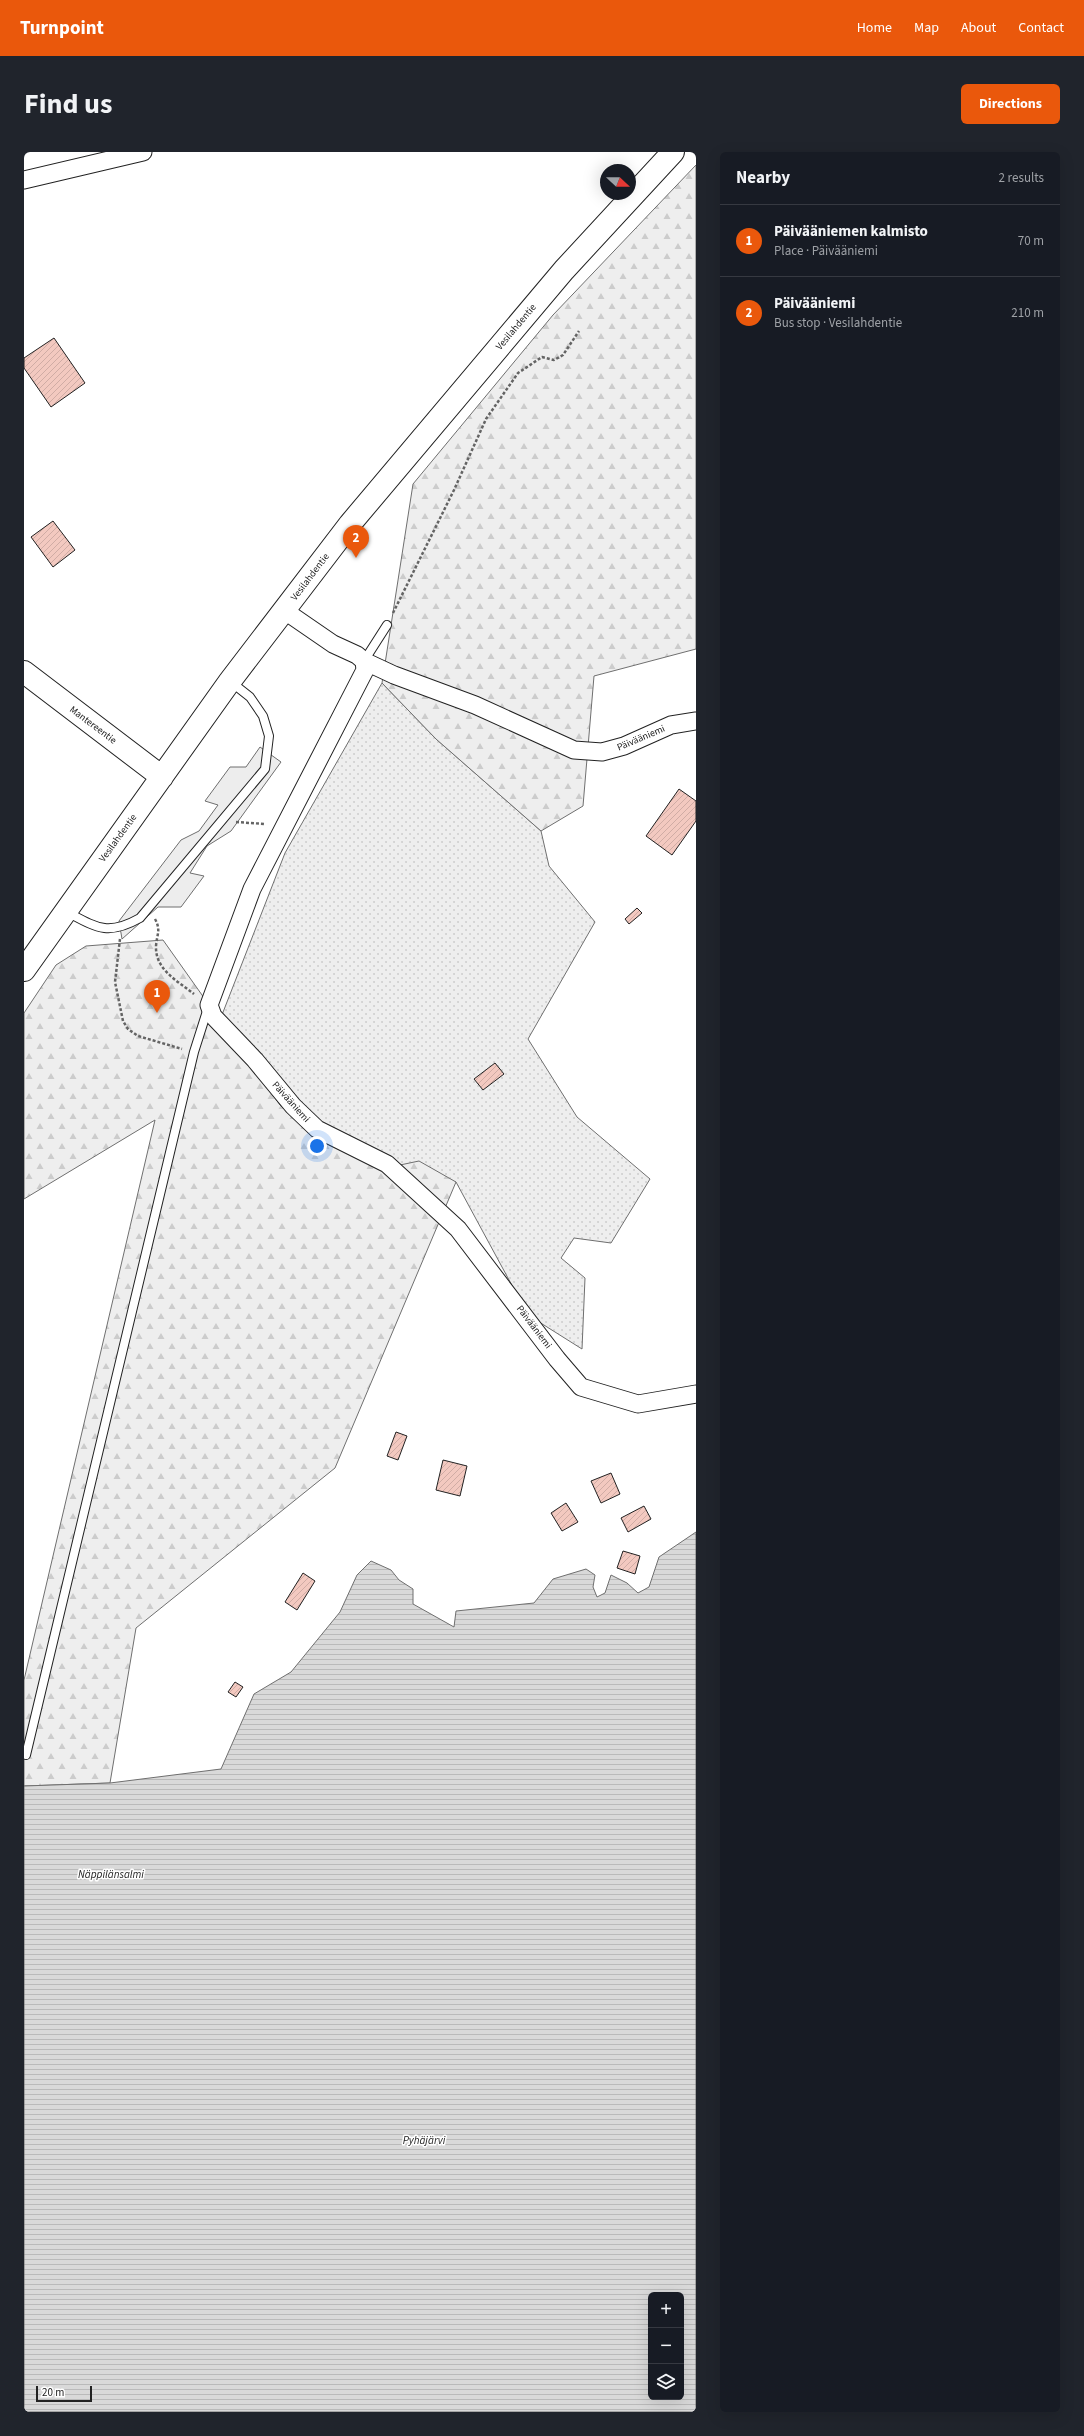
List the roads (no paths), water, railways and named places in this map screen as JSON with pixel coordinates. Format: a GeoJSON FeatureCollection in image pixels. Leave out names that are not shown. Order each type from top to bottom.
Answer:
{"type":"FeatureCollection","features":[{"type":"Feature","properties":{"kind":"main road","name":"Vesilahdentie"},"geometry":{"type":"LineString","coordinates":[[24,970],[230,681],[368,502],[564,270],[673,152]]}},
{"type":"Feature","properties":{"kind":"main road","name":"Mantereentie"},"geometry":{"type":"LineString","coordinates":[[24,672],[162,777]]}},
{"type":"Feature","properties":{"kind":"street"},"geometry":{"type":"LineString","coordinates":[[24,180],[143,152]]}},
{"type":"Feature","properties":{"kind":"street","name":"Päivääniemi"},"geometry":{"type":"LineString","coordinates":[[285,611],[333,644],[364,661],[394,675],[475,705],[574,750],[602,752],[624,746],[671,725],[696,721]]}},
{"type":"Feature","properties":{"kind":"street"},"geometry":{"type":"LineString","coordinates":[[209,1005],[252,889],[365,670],[364,661]]}},
{"type":"Feature","properties":{"kind":"street","name":"Päivääniemi"},"geometry":{"type":"LineString","coordinates":[[209,1005],[213,1016],[256,1060],[293,1106],[318,1129],[387,1164],[458,1230],[581,1388],[638,1404],[696,1394]]}},
{"type":"Feature","properties":{"kind":"lane"},"geometry":{"type":"LineString","coordinates":[[364,661],[387,625]]}},
{"type":"Feature","properties":{"kind":"lane"},"geometry":{"type":"LineString","coordinates":[[66,911],[94,927],[122,929],[140,918],[265,769],[268,736],[263,716],[250,698],[230,681]]}},
{"type":"Feature","properties":{"kind":"lane"},"geometry":{"type":"LineString","coordinates":[[26,1755],[194,1052],[209,1005]]}},
{"type":"Feature","properties":{"kind":"water","name":"Pyhäjärvi"},"geometry":{"type":"Polygon","coordinates":[[[696,1532],[696,2412],[24,2412],[24,1786],[110,1783],[221,1769],[254,1694],[291,1672],[340,1612],[357,1575],[371,1561],[391,1570],[399,1580],[413,1589],[413,1604],[454,1627],[456,1611],[534,1603],[553,1579],[586,1569],[595,1575],[593,1587],[597,1597],[605,1593],[611,1575],[627,1583],[638,1593],[649,1587],[659,1557],[696,1532]]]}},
{"type":"Feature","properties":{"kind":"place","name":"Päivääniemi"},"geometry":{"type":"Point","coordinates":[356,558]}},
{"type":"Feature","properties":{"kind":"place","name":"Päivääniemen kalmisto"},"geometry":{"type":"Point","coordinates":[157,1013]}},
{"type":"Feature","properties":{"kind":"water label","name":"Näppilänsalmi"},"geometry":{"type":"Point","coordinates":[111,1874]}}]}
